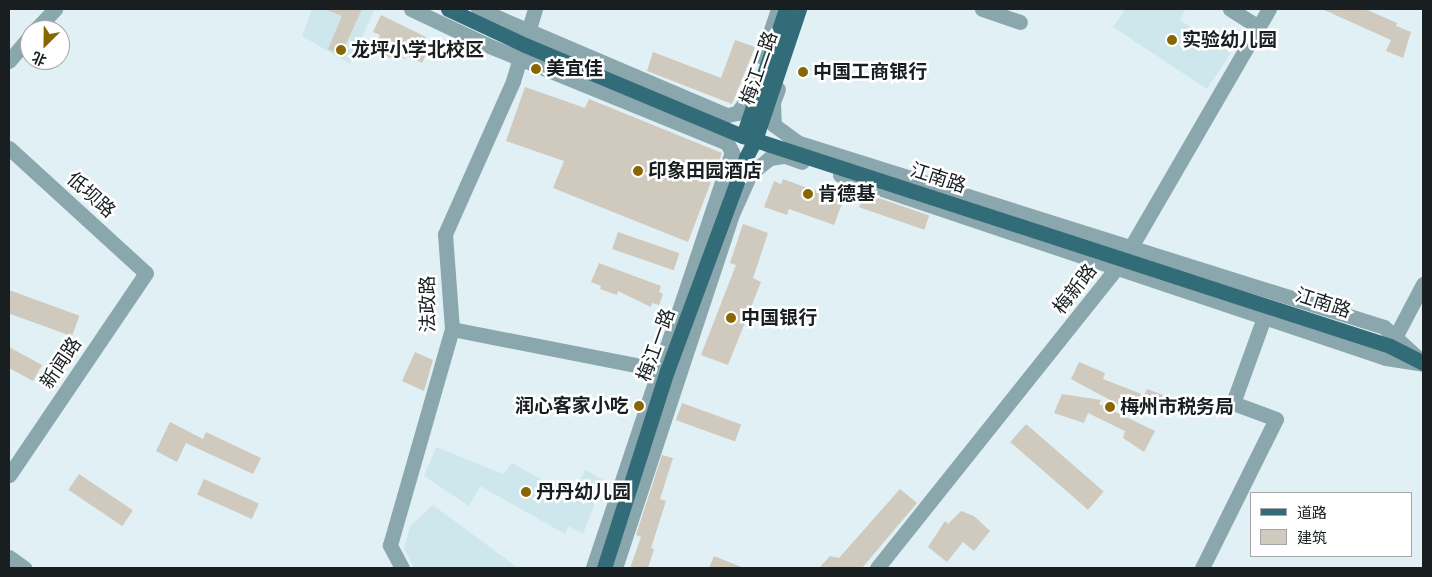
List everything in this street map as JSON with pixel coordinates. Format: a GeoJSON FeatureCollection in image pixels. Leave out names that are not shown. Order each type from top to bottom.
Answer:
{"type":"FeatureCollection","features":[{"type":"Feature","properties":{"kind":"main road","name":"江南路"},"geometry":{"type":"LineString","coordinates":[[448,9],[525,45],[749,138],[1390,346],[1423,363]]}},
{"type":"Feature","properties":{"kind":"main road","name":"梅江二路"},"geometry":{"type":"LineString","coordinates":[[749,138],[786,9]]}},
{"type":"Feature","properties":{"kind":"main road","name":"梅江二路"},"geometry":{"type":"LineString","coordinates":[[749,138],[800,9]]}},
{"type":"Feature","properties":{"kind":"main road","name":"梅江一路"},"geometry":{"type":"LineString","coordinates":[[604,568],[664,371],[746,157],[749,138]]}},
{"type":"Feature","properties":{"kind":"street"},"geometry":{"type":"LineString","coordinates":[[45,20],[55,9]]}},
{"type":"Feature","properties":{"kind":"street"},"geometry":{"type":"LineString","coordinates":[[411,9],[525,45],[727,115],[737,113],[749,97],[778,9]]}},
{"type":"Feature","properties":{"kind":"street"},"geometry":{"type":"LineString","coordinates":[[478,9],[525,45],[727,142],[729,146],[731,158],[664,371],[593,568]]}},
{"type":"Feature","properties":{"kind":"street","name":"法政路"},"geometry":{"type":"LineString","coordinates":[[402,568],[390,545],[452,329],[445,234],[525,45],[535,9]]}},
{"type":"Feature","properties":{"kind":"street"},"geometry":{"type":"LineString","coordinates":[[805,9],[773,102],[774,125],[791,139],[1384,327],[1423,363]]}},
{"type":"Feature","properties":{"kind":"street"},"geometry":{"type":"LineString","coordinates":[[982,9],[1020,22]]}},
{"type":"Feature","properties":{"kind":"street"},"geometry":{"type":"LineString","coordinates":[[1230,9],[1259,27]]}},
{"type":"Feature","properties":{"kind":"street","name":"梅新路"},"geometry":{"type":"LineString","coordinates":[[877,568],[1124,259],[1269,9]]}},
{"type":"Feature","properties":{"kind":"street"},"geometry":{"type":"LineString","coordinates":[[9,61],[20,48]]}},
{"type":"Feature","properties":{"kind":"street","name":"低坝路"},"geometry":{"type":"LineString","coordinates":[[9,148],[146,273]]}},
{"type":"Feature","properties":{"kind":"street"},"geometry":{"type":"LineString","coordinates":[[615,568],[734,212],[750,174],[770,158],[785,156],[1386,358],[1423,363]]}},
{"type":"Feature","properties":{"kind":"street","name":"新闻路"},"geometry":{"type":"LineString","coordinates":[[9,475],[146,273]]}},
{"type":"Feature","properties":{"kind":"street"},"geometry":{"type":"LineString","coordinates":[[1390,346],[1423,284]]}},
{"type":"Feature","properties":{"kind":"street"},"geometry":{"type":"LineString","coordinates":[[1202,568],[1276,419],[1233,403],[1262,323]]}},
{"type":"Feature","properties":{"kind":"street"},"geometry":{"type":"LineString","coordinates":[[452,329],[664,371]]}},
{"type":"Feature","properties":{"kind":"street"},"geometry":{"type":"LineString","coordinates":[[9,557],[24,568]]}},
{"type":"Feature","properties":{"kind":"shaded area","name":"龙坪小学北校区"},"geometry":{"type":"Polygon","coordinates":[[[312,9],[375,9],[350,64],[302,36],[312,9]]]}},
{"type":"Feature","properties":{"kind":"shaded area","name":"实验幼儿园"},"geometry":{"type":"Polygon","coordinates":[[[1125,9],[1186,9],[1180,20],[1231,53],[1207,89],[1113,27],[1125,9]]]}},
{"type":"Feature","properties":{"kind":"shaded area","name":"丹丹幼儿园"},"geometry":{"type":"Polygon","coordinates":[[[436,447],[503,474],[512,463],[573,497],[585,470],[604,480],[583,534],[568,526],[565,534],[480,486],[469,506],[424,476],[436,447]]]}},
{"type":"Feature","properties":{"kind":"shaded area"},"geometry":{"type":"Polygon","coordinates":[[[433,505],[518,568],[414,568],[404,549],[410,526],[433,505]]]}},
{"type":"Feature","properties":{"kind":"building"},"geometry":{"type":"Polygon","coordinates":[[[325,9],[362,9],[341,55],[328,49],[342,16],[325,9]]]}},
{"type":"Feature","properties":{"kind":"building"},"geometry":{"type":"Polygon","coordinates":[[[1322,9],[1365,9],[1397,23],[1396,26],[1411,32],[1403,58],[1386,51],[1391,40],[1322,9]]]}},
{"type":"Feature","properties":{"kind":"building"},"geometry":{"type":"Polygon","coordinates":[[[381,15],[426,37],[424,41],[431,44],[422,63],[406,55],[405,59],[394,54],[391,58],[373,50],[380,35],[373,32],[381,15]]]}},
{"type":"Feature","properties":{"kind":"building"},"geometry":{"type":"Polygon","coordinates":[[[735,40],[755,47],[732,104],[647,71],[653,52],[721,78],[735,40]]]}},
{"type":"Feature","properties":{"kind":"building","name":"印象田园酒店"},"geometry":{"type":"Polygon","coordinates":[[[525,87],[585,108],[589,99],[722,153],[688,242],[553,188],[564,161],[506,141],[525,87]]]}},
{"type":"Feature","properties":{"kind":"building"},"geometry":{"type":"Polygon","coordinates":[[[783,179],[843,201],[834,225],[789,209],[787,215],[764,207],[774,181],[781,184],[783,179]]]}},
{"type":"Feature","properties":{"kind":"building"},"geometry":{"type":"Polygon","coordinates":[[[864,193],[929,215],[924,230],[859,207],[864,193]]]}},
{"type":"Feature","properties":{"kind":"building","name":"中国银行"},"geometry":{"type":"Polygon","coordinates":[[[743,224],[768,233],[753,278],[761,282],[728,365],[701,355],[736,265],[730,263],[743,224]]]}},
{"type":"Feature","properties":{"kind":"building"},"geometry":{"type":"Polygon","coordinates":[[[618,232],[679,253],[674,270],[612,249],[618,232]]]}},
{"type":"Feature","properties":{"kind":"building"},"geometry":{"type":"Polygon","coordinates":[[[599,263],[661,286],[659,292],[663,294],[659,305],[652,303],[651,307],[618,291],[617,295],[600,289],[601,286],[591,282],[599,263]]]}},
{"type":"Feature","properties":{"kind":"building"},"geometry":{"type":"Polygon","coordinates":[[[9,290],[79,316],[72,336],[9,313],[9,290]]]}},
{"type":"Feature","properties":{"kind":"building"},"geometry":{"type":"Polygon","coordinates":[[[9,347],[42,365],[33,381],[9,368],[9,347]]]}},
{"type":"Feature","properties":{"kind":"building"},"geometry":{"type":"Polygon","coordinates":[[[415,352],[433,360],[424,391],[402,381],[415,352]]]}},
{"type":"Feature","properties":{"kind":"building"},"geometry":{"type":"Polygon","coordinates":[[[1079,362],[1105,373],[1103,379],[1144,395],[1147,389],[1168,397],[1161,415],[1123,407],[1071,379],[1079,362]]]}},
{"type":"Feature","properties":{"kind":"building"},"geometry":{"type":"Polygon","coordinates":[[[1062,394],[1101,400],[1099,404],[1155,431],[1144,452],[1123,438],[1125,431],[1088,413],[1084,423],[1054,413],[1062,394]]]}},
{"type":"Feature","properties":{"kind":"building"},"geometry":{"type":"Polygon","coordinates":[[[682,403],[741,425],[735,441],[676,420],[682,403]]]}},
{"type":"Feature","properties":{"kind":"building"},"geometry":{"type":"Polygon","coordinates":[[[170,422],[203,439],[206,432],[261,458],[253,474],[186,443],[177,462],[156,451],[170,422]]]}},
{"type":"Feature","properties":{"kind":"building"},"geometry":{"type":"Polygon","coordinates":[[[1026,424],[1104,492],[1088,510],[1010,442],[1026,424]]]}},
{"type":"Feature","properties":{"kind":"building"},"geometry":{"type":"Polygon","coordinates":[[[662,455],[673,458],[660,499],[666,501],[651,548],[654,549],[648,568],[630,568],[641,537],[636,535],[662,455]]]}},
{"type":"Feature","properties":{"kind":"building"},"geometry":{"type":"Polygon","coordinates":[[[79,474],[133,510],[122,526],[68,490],[79,474]]]}},
{"type":"Feature","properties":{"kind":"building"},"geometry":{"type":"Polygon","coordinates":[[[204,479],[259,503],[252,519],[197,495],[204,479]]]}},
{"type":"Feature","properties":{"kind":"building"},"geometry":{"type":"Polygon","coordinates":[[[900,489],[917,503],[862,568],[819,568],[830,556],[839,558],[900,489]]]}},
{"type":"Feature","properties":{"kind":"building"},"geometry":{"type":"Polygon","coordinates":[[[961,511],[974,516],[990,531],[974,551],[963,542],[947,562],[928,547],[945,521],[948,524],[961,511]]]}},
{"type":"Feature","properties":{"kind":"building"},"geometry":{"type":"Polygon","coordinates":[[[714,556],[744,568],[709,568],[714,556]]]}},
{"type":"Feature","properties":{"kind":"place","name":"实验幼儿园"},"geometry":{"type":"Point","coordinates":[1172,40]}},
{"type":"Feature","properties":{"kind":"place","name":"龙坪小学北校区"},"geometry":{"type":"Point","coordinates":[341,50]}},
{"type":"Feature","properties":{"kind":"place","name":"美宜佳"},"geometry":{"type":"Point","coordinates":[536,69]}},
{"type":"Feature","properties":{"kind":"place","name":"中国工商银行"},"geometry":{"type":"Point","coordinates":[803,72]}},
{"type":"Feature","properties":{"kind":"place","name":"印象田园酒店"},"geometry":{"type":"Point","coordinates":[638,171]}},
{"type":"Feature","properties":{"kind":"place","name":"肯德基"},"geometry":{"type":"Point","coordinates":[808,194]}},
{"type":"Feature","properties":{"kind":"place","name":"中国银行"},"geometry":{"type":"Point","coordinates":[731,318]}},
{"type":"Feature","properties":{"kind":"place","name":"润心客家小吃"},"geometry":{"type":"Point","coordinates":[639,406]}},
{"type":"Feature","properties":{"kind":"place","name":"梅州市税务局"},"geometry":{"type":"Point","coordinates":[1110,407]}},
{"type":"Feature","properties":{"kind":"place","name":"丹丹幼儿园"},"geometry":{"type":"Point","coordinates":[526,492]}}]}
